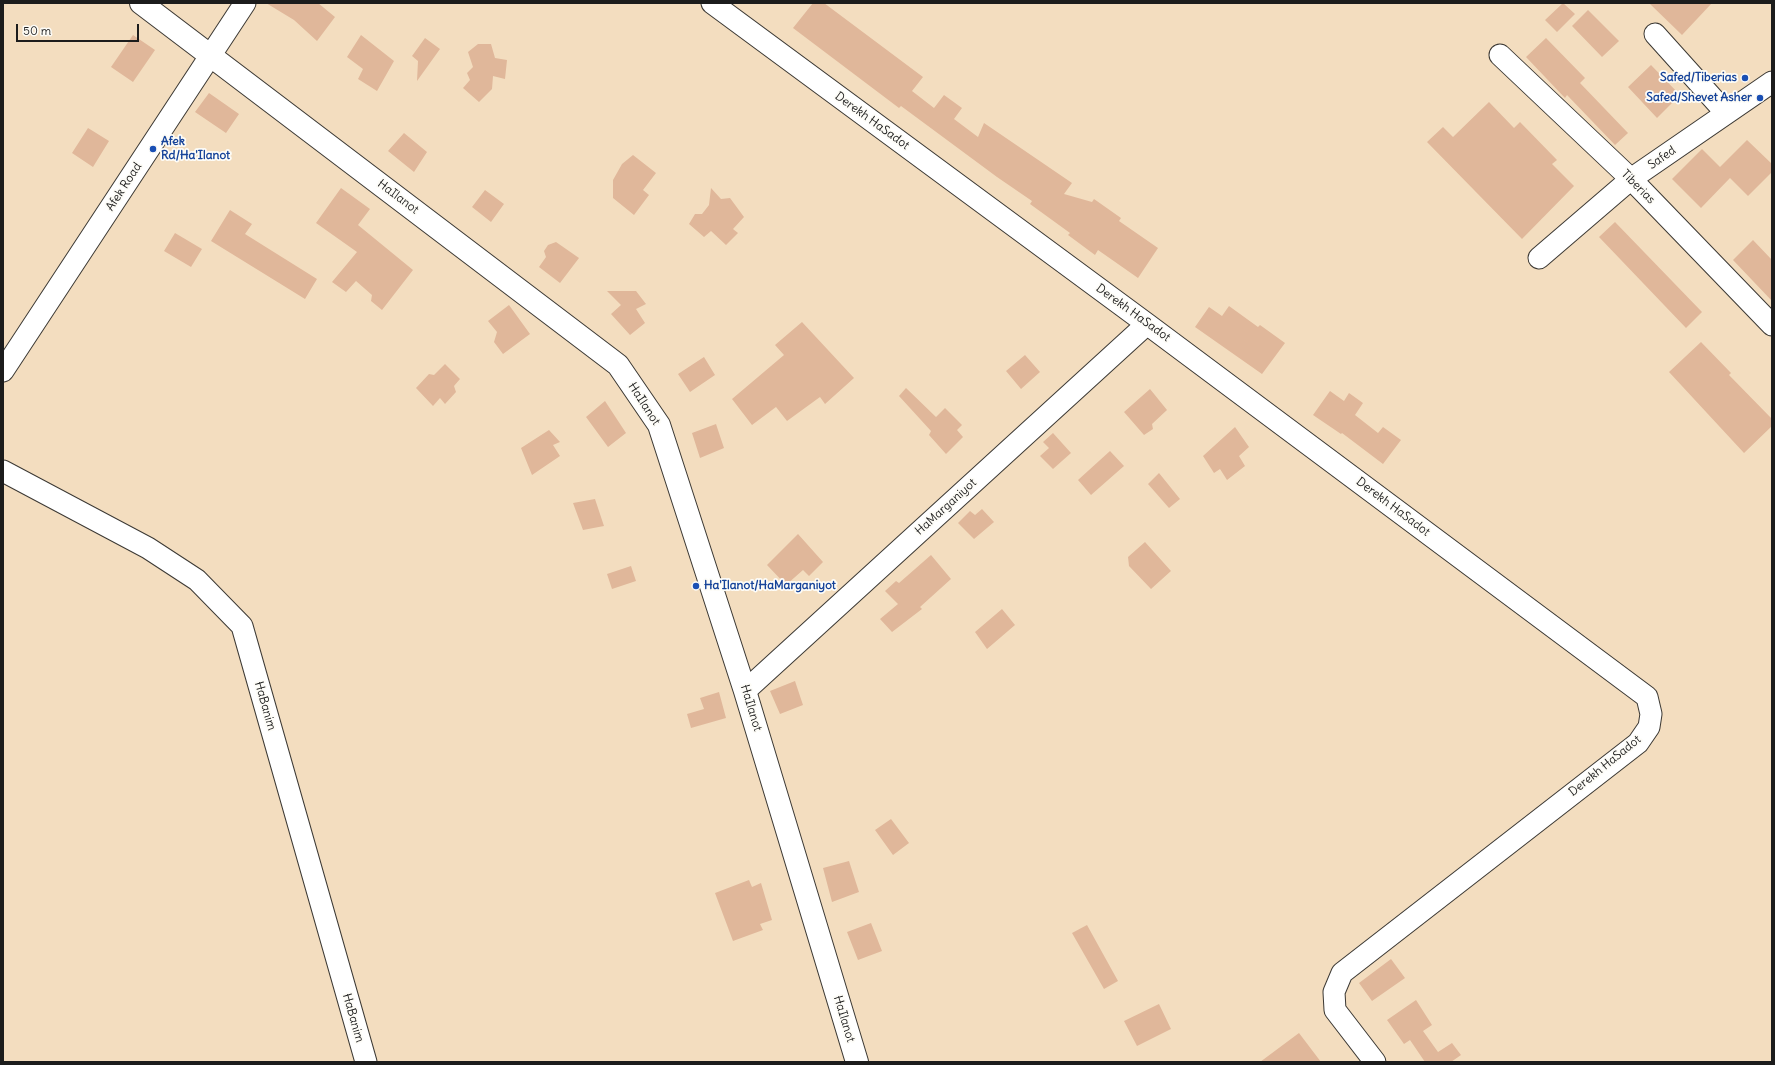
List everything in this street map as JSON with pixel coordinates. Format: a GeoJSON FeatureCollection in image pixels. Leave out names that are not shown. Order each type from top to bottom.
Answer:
{"type":"FeatureCollection","features":[{"type":"Feature","properties":{"kind":"main road","name":"HaIlanot"},"geometry":{"type":"LineString","coordinates":[[141,3],[211,54],[618,365],[659,425],[745,691],[857,1062]]}},
{"type":"Feature","properties":{"kind":"street","name":"Afek Road"},"geometry":{"type":"LineString","coordinates":[[3,372],[245,3]]}},
{"type":"Feature","properties":{"kind":"street","name":"Derekh HaSadot"},"geometry":{"type":"LineString","coordinates":[[712,3],[1147,324],[1648,697],[1651,714],[1649,727],[1638,743],[1342,973],[1334,992],[1335,1010],[1375,1062]]}},
{"type":"Feature","properties":{"kind":"street"},"geometry":{"type":"LineString","coordinates":[[1655,34],[1726,113]]}},
{"type":"Feature","properties":{"kind":"street","name":"Tiberias"},"geometry":{"type":"LineString","coordinates":[[1500,55],[1631,180],[1772,325]]}},
{"type":"Feature","properties":{"kind":"street","name":"Safed"},"geometry":{"type":"LineString","coordinates":[[1539,258],[1631,180],[1772,82]]}},
{"type":"Feature","properties":{"kind":"street","name":"HaMarganiyot"},"geometry":{"type":"LineString","coordinates":[[745,691],[1147,324]]}},
{"type":"Feature","properties":{"kind":"street","name":"HaBanim"},"geometry":{"type":"LineString","coordinates":[[3,471],[148,548],[197,580],[242,626],[366,1062]]}},
{"type":"Feature","properties":{"kind":"building"},"geometry":{"type":"Polygon","coordinates":[[[266,3],[318,3],[335,17],[317,41],[294,20],[266,3]]]}},
{"type":"Feature","properties":{"kind":"building"},"geometry":{"type":"Polygon","coordinates":[[[813,3],[824,3],[923,77],[912,91],[934,108],[944,95],[962,108],[954,119],[978,137],[984,123],[1072,183],[1064,194],[1092,202],[1094,199],[1121,218],[1119,221],[1158,248],[1138,278],[1098,250],[1095,255],[1068,235],[1070,233],[1030,204],[1032,201],[901,106],[899,108],[793,28],[813,3]]]}},
{"type":"Feature","properties":{"kind":"building"},"geometry":{"type":"Polygon","coordinates":[[[1563,3],[1575,14],[1557,32],[1545,20],[1563,3]]]}},
{"type":"Feature","properties":{"kind":"building"},"geometry":{"type":"Polygon","coordinates":[[[1649,3],[1712,3],[1682,35],[1649,3]]]}},
{"type":"Feature","properties":{"kind":"building"},"geometry":{"type":"Polygon","coordinates":[[[1588,10],[1619,41],[1602,57],[1572,26],[1588,10]]]}},
{"type":"Feature","properties":{"kind":"building"},"geometry":{"type":"Polygon","coordinates":[[[133,35],[155,50],[133,82],[111,67],[133,35]]]}},
{"type":"Feature","properties":{"kind":"building"},"geometry":{"type":"Polygon","coordinates":[[[361,35],[394,61],[377,91],[358,79],[363,69],[347,57],[361,35]]]}},
{"type":"Feature","properties":{"kind":"building"},"geometry":{"type":"Polygon","coordinates":[[[425,38],[440,49],[417,81],[418,61],[412,56],[425,38]]]}},
{"type":"Feature","properties":{"kind":"building"},"geometry":{"type":"Polygon","coordinates":[[[1546,38],[1585,78],[1580,83],[1628,133],[1615,145],[1567,95],[1565,98],[1526,57],[1546,38]]]}},
{"type":"Feature","properties":{"kind":"building"},"geometry":{"type":"Polygon","coordinates":[[[478,44],[491,44],[495,58],[507,60],[505,79],[493,76],[492,89],[479,102],[463,88],[470,80],[467,73],[473,67],[468,52],[478,44]]]}},
{"type":"Feature","properties":{"kind":"building"},"geometry":{"type":"Polygon","coordinates":[[[1651,65],[1680,95],[1657,118],[1628,87],[1651,65]]]}},
{"type":"Feature","properties":{"kind":"building"},"geometry":{"type":"Polygon","coordinates":[[[209,93],[239,114],[226,133],[195,112],[209,93]]]}},
{"type":"Feature","properties":{"kind":"building"},"geometry":{"type":"Polygon","coordinates":[[[1489,102],[1514,128],[1520,122],[1557,160],[1552,164],[1574,186],[1522,239],[1427,142],[1443,127],[1453,137],[1489,102]]]}},
{"type":"Feature","properties":{"kind":"building"},"geometry":{"type":"Polygon","coordinates":[[[88,128],[109,141],[93,167],[72,153],[88,128]]]}},
{"type":"Feature","properties":{"kind":"building"},"geometry":{"type":"Polygon","coordinates":[[[404,133],[427,152],[414,172],[388,151],[404,133]]]}},
{"type":"Feature","properties":{"kind":"building"},"geometry":{"type":"Polygon","coordinates":[[[1747,140],[1772,164],[1772,172],[1748,196],[1730,178],[1701,208],[1672,179],[1702,149],[1720,167],[1747,140]]]}},
{"type":"Feature","properties":{"kind":"building"},"geometry":{"type":"Polygon","coordinates":[[[633,155],[656,173],[643,190],[649,195],[634,215],[613,198],[613,180],[622,164],[633,155]]]}},
{"type":"Feature","properties":{"kind":"building"},"geometry":{"type":"Polygon","coordinates":[[[341,188],[370,209],[358,225],[413,270],[382,310],[371,301],[372,295],[356,281],[346,292],[332,282],[357,252],[316,223],[341,188]]]}},
{"type":"Feature","properties":{"kind":"building"},"geometry":{"type":"Polygon","coordinates":[[[711,188],[721,199],[730,198],[744,217],[733,229],[738,233],[726,245],[711,231],[704,237],[689,224],[695,214],[702,214],[709,205],[711,188]]]}},
{"type":"Feature","properties":{"kind":"building"},"geometry":{"type":"Polygon","coordinates":[[[485,190],[504,204],[491,222],[472,207],[485,190]]]}},
{"type":"Feature","properties":{"kind":"building"},"geometry":{"type":"Polygon","coordinates":[[[230,210],[252,224],[245,234],[317,279],[305,299],[211,241],[230,210]]]}},
{"type":"Feature","properties":{"kind":"building"},"geometry":{"type":"Polygon","coordinates":[[[1615,222],[1702,312],[1686,328],[1599,237],[1615,222]]]}},
{"type":"Feature","properties":{"kind":"building"},"geometry":{"type":"Polygon","coordinates":[[[175,233],[202,249],[191,267],[164,251],[175,233]]]}},
{"type":"Feature","properties":{"kind":"building"},"geometry":{"type":"Polygon","coordinates":[[[1753,240],[1772,260],[1772,301],[1733,260],[1753,240]]]}},
{"type":"Feature","properties":{"kind":"building"},"geometry":{"type":"Polygon","coordinates":[[[556,242],[579,258],[560,283],[539,267],[546,257],[544,251],[548,245],[556,242]]]}},
{"type":"Feature","properties":{"kind":"building"},"geometry":{"type":"Polygon","coordinates":[[[607,291],[636,291],[646,304],[636,309],[645,323],[630,335],[611,314],[621,305],[607,291]]]}},
{"type":"Feature","properties":{"kind":"building"},"geometry":{"type":"Polygon","coordinates":[[[509,305],[530,334],[503,354],[494,342],[497,332],[488,321],[509,305]]]}},
{"type":"Feature","properties":{"kind":"building"},"geometry":{"type":"Polygon","coordinates":[[[1229,306],[1258,327],[1260,325],[1285,343],[1262,374],[1195,327],[1209,307],[1222,316],[1229,306]]]}},
{"type":"Feature","properties":{"kind":"building"},"geometry":{"type":"Polygon","coordinates":[[[802,322],[854,378],[825,404],[820,397],[787,421],[776,407],[752,425],[732,399],[784,355],[775,345],[802,322]]]}},
{"type":"Feature","properties":{"kind":"building"},"geometry":{"type":"Polygon","coordinates":[[[1701,342],[1731,373],[1729,375],[1772,419],[1772,426],[1744,453],[1669,372],[1701,342]]]}},
{"type":"Feature","properties":{"kind":"building"},"geometry":{"type":"Polygon","coordinates":[[[1025,355],[1040,372],[1021,389],[1006,371],[1025,355]]]}},
{"type":"Feature","properties":{"kind":"building"},"geometry":{"type":"Polygon","coordinates":[[[704,357],[715,375],[690,392],[678,374],[704,357]]]}},
{"type":"Feature","properties":{"kind":"building"},"geometry":{"type":"Polygon","coordinates":[[[445,364],[460,379],[454,386],[456,392],[445,404],[440,398],[433,406],[416,388],[429,374],[434,375],[445,364]]]}},
{"type":"Feature","properties":{"kind":"building"},"geometry":{"type":"Polygon","coordinates":[[[906,388],[936,417],[945,408],[962,425],[957,430],[963,437],[946,454],[929,435],[931,431],[899,396],[906,388]]]}},
{"type":"Feature","properties":{"kind":"building"},"geometry":{"type":"Polygon","coordinates":[[[1150,389],[1167,410],[1152,424],[1153,429],[1144,435],[1124,412],[1150,389]]]}},
{"type":"Feature","properties":{"kind":"building"},"geometry":{"type":"Polygon","coordinates":[[[1330,391],[1344,401],[1349,393],[1363,403],[1355,415],[1378,433],[1383,427],[1401,440],[1383,464],[1342,433],[1341,434],[1313,415],[1330,391]]]}},
{"type":"Feature","properties":{"kind":"building"},"geometry":{"type":"Polygon","coordinates":[[[605,401],[626,433],[608,447],[586,417],[605,401]]]}},
{"type":"Feature","properties":{"kind":"building"},"geometry":{"type":"Polygon","coordinates":[[[716,424],[724,448],[700,458],[692,433],[716,424]]]}},
{"type":"Feature","properties":{"kind":"building"},"geometry":{"type":"Polygon","coordinates":[[[1235,427],[1249,447],[1239,456],[1245,466],[1227,480],[1220,469],[1214,473],[1203,456],[1235,427]]]}},
{"type":"Feature","properties":{"kind":"building"},"geometry":{"type":"Polygon","coordinates":[[[549,430],[560,442],[553,445],[560,456],[532,475],[521,448],[549,430]]]}},
{"type":"Feature","properties":{"kind":"building"},"geometry":{"type":"Polygon","coordinates":[[[1053,433],[1071,453],[1053,469],[1040,456],[1049,448],[1043,442],[1053,433]]]}},
{"type":"Feature","properties":{"kind":"building"},"geometry":{"type":"Polygon","coordinates":[[[1110,451],[1124,466],[1091,495],[1078,480],[1110,451]]]}},
{"type":"Feature","properties":{"kind":"building"},"geometry":{"type":"Polygon","coordinates":[[[1159,473],[1180,499],[1169,508],[1148,484],[1159,473]]]}},
{"type":"Feature","properties":{"kind":"building"},"geometry":{"type":"Polygon","coordinates":[[[595,499],[604,526],[583,530],[573,503],[595,499]]]}},
{"type":"Feature","properties":{"kind":"building"},"geometry":{"type":"Polygon","coordinates":[[[982,509],[994,522],[974,539],[958,523],[970,511],[975,515],[982,509]]]}},
{"type":"Feature","properties":{"kind":"building"},"geometry":{"type":"Polygon","coordinates":[[[798,534],[823,562],[809,576],[803,570],[786,585],[767,565],[798,534]]]}},
{"type":"Feature","properties":{"kind":"building"},"geometry":{"type":"Polygon","coordinates":[[[1145,542],[1171,571],[1151,589],[1129,566],[1128,557],[1145,542]]]}},
{"type":"Feature","properties":{"kind":"building"},"geometry":{"type":"Polygon","coordinates":[[[931,555],[951,579],[920,607],[922,609],[892,632],[880,619],[898,604],[885,591],[896,581],[899,583],[931,555]]]}},
{"type":"Feature","properties":{"kind":"building"},"geometry":{"type":"Polygon","coordinates":[[[631,566],[636,581],[612,589],[607,574],[631,566]]]}},
{"type":"Feature","properties":{"kind":"building"},"geometry":{"type":"Polygon","coordinates":[[[1002,609],[1015,625],[987,649],[975,632],[1002,609]]]}},
{"type":"Feature","properties":{"kind":"building"},"geometry":{"type":"Polygon","coordinates":[[[795,681],[803,705],[780,714],[770,691],[795,681]]]}},
{"type":"Feature","properties":{"kind":"building"},"geometry":{"type":"Polygon","coordinates":[[[719,692],[726,718],[691,728],[687,714],[704,709],[700,698],[719,692]]]}},
{"type":"Feature","properties":{"kind":"building"},"geometry":{"type":"Polygon","coordinates":[[[891,819],[909,843],[893,855],[875,830],[891,819]]]}},
{"type":"Feature","properties":{"kind":"building"},"geometry":{"type":"Polygon","coordinates":[[[849,861],[859,892],[832,902],[823,868],[849,861]]]}},
{"type":"Feature","properties":{"kind":"building"},"geometry":{"type":"Polygon","coordinates":[[[749,880],[752,887],[761,883],[772,920],[760,924],[763,930],[733,941],[715,893],[749,880]]]}},
{"type":"Feature","properties":{"kind":"building"},"geometry":{"type":"Polygon","coordinates":[[[871,923],[882,951],[858,960],[847,932],[871,923]]]}},
{"type":"Feature","properties":{"kind":"building"},"geometry":{"type":"Polygon","coordinates":[[[1087,925],[1118,981],[1104,989],[1072,933],[1087,925]]]}},
{"type":"Feature","properties":{"kind":"building"},"geometry":{"type":"Polygon","coordinates":[[[1391,959],[1405,978],[1372,1001],[1359,983],[1391,959]]]}},
{"type":"Feature","properties":{"kind":"building"},"geometry":{"type":"Polygon","coordinates":[[[1416,1000],[1432,1025],[1423,1031],[1438,1052],[1452,1043],[1461,1055],[1451,1062],[1425,1062],[1410,1040],[1404,1044],[1387,1020],[1416,1000]]]}},
{"type":"Feature","properties":{"kind":"building"},"geometry":{"type":"Polygon","coordinates":[[[1159,1004],[1171,1029],[1137,1046],[1124,1021],[1159,1004]]]}},
{"type":"Feature","properties":{"kind":"building"},"geometry":{"type":"Polygon","coordinates":[[[1299,1033],[1321,1062],[1260,1062],[1299,1033]]]}},
{"type":"Feature","properties":{"kind":"place","name":"Safed/Tiberias"},"geometry":{"type":"Point","coordinates":[1745,78]}},
{"type":"Feature","properties":{"kind":"place","name":"Safed/Shevet Asher"},"geometry":{"type":"Point","coordinates":[1760,98]}},
{"type":"Feature","properties":{"kind":"place","name":"Afek Rd/Ha'Ilanot"},"geometry":{"type":"Point","coordinates":[153,149]}},
{"type":"Feature","properties":{"kind":"place","name":"Ha'Ilanot/HaMarganiyot"},"geometry":{"type":"Point","coordinates":[696,586]}}]}
